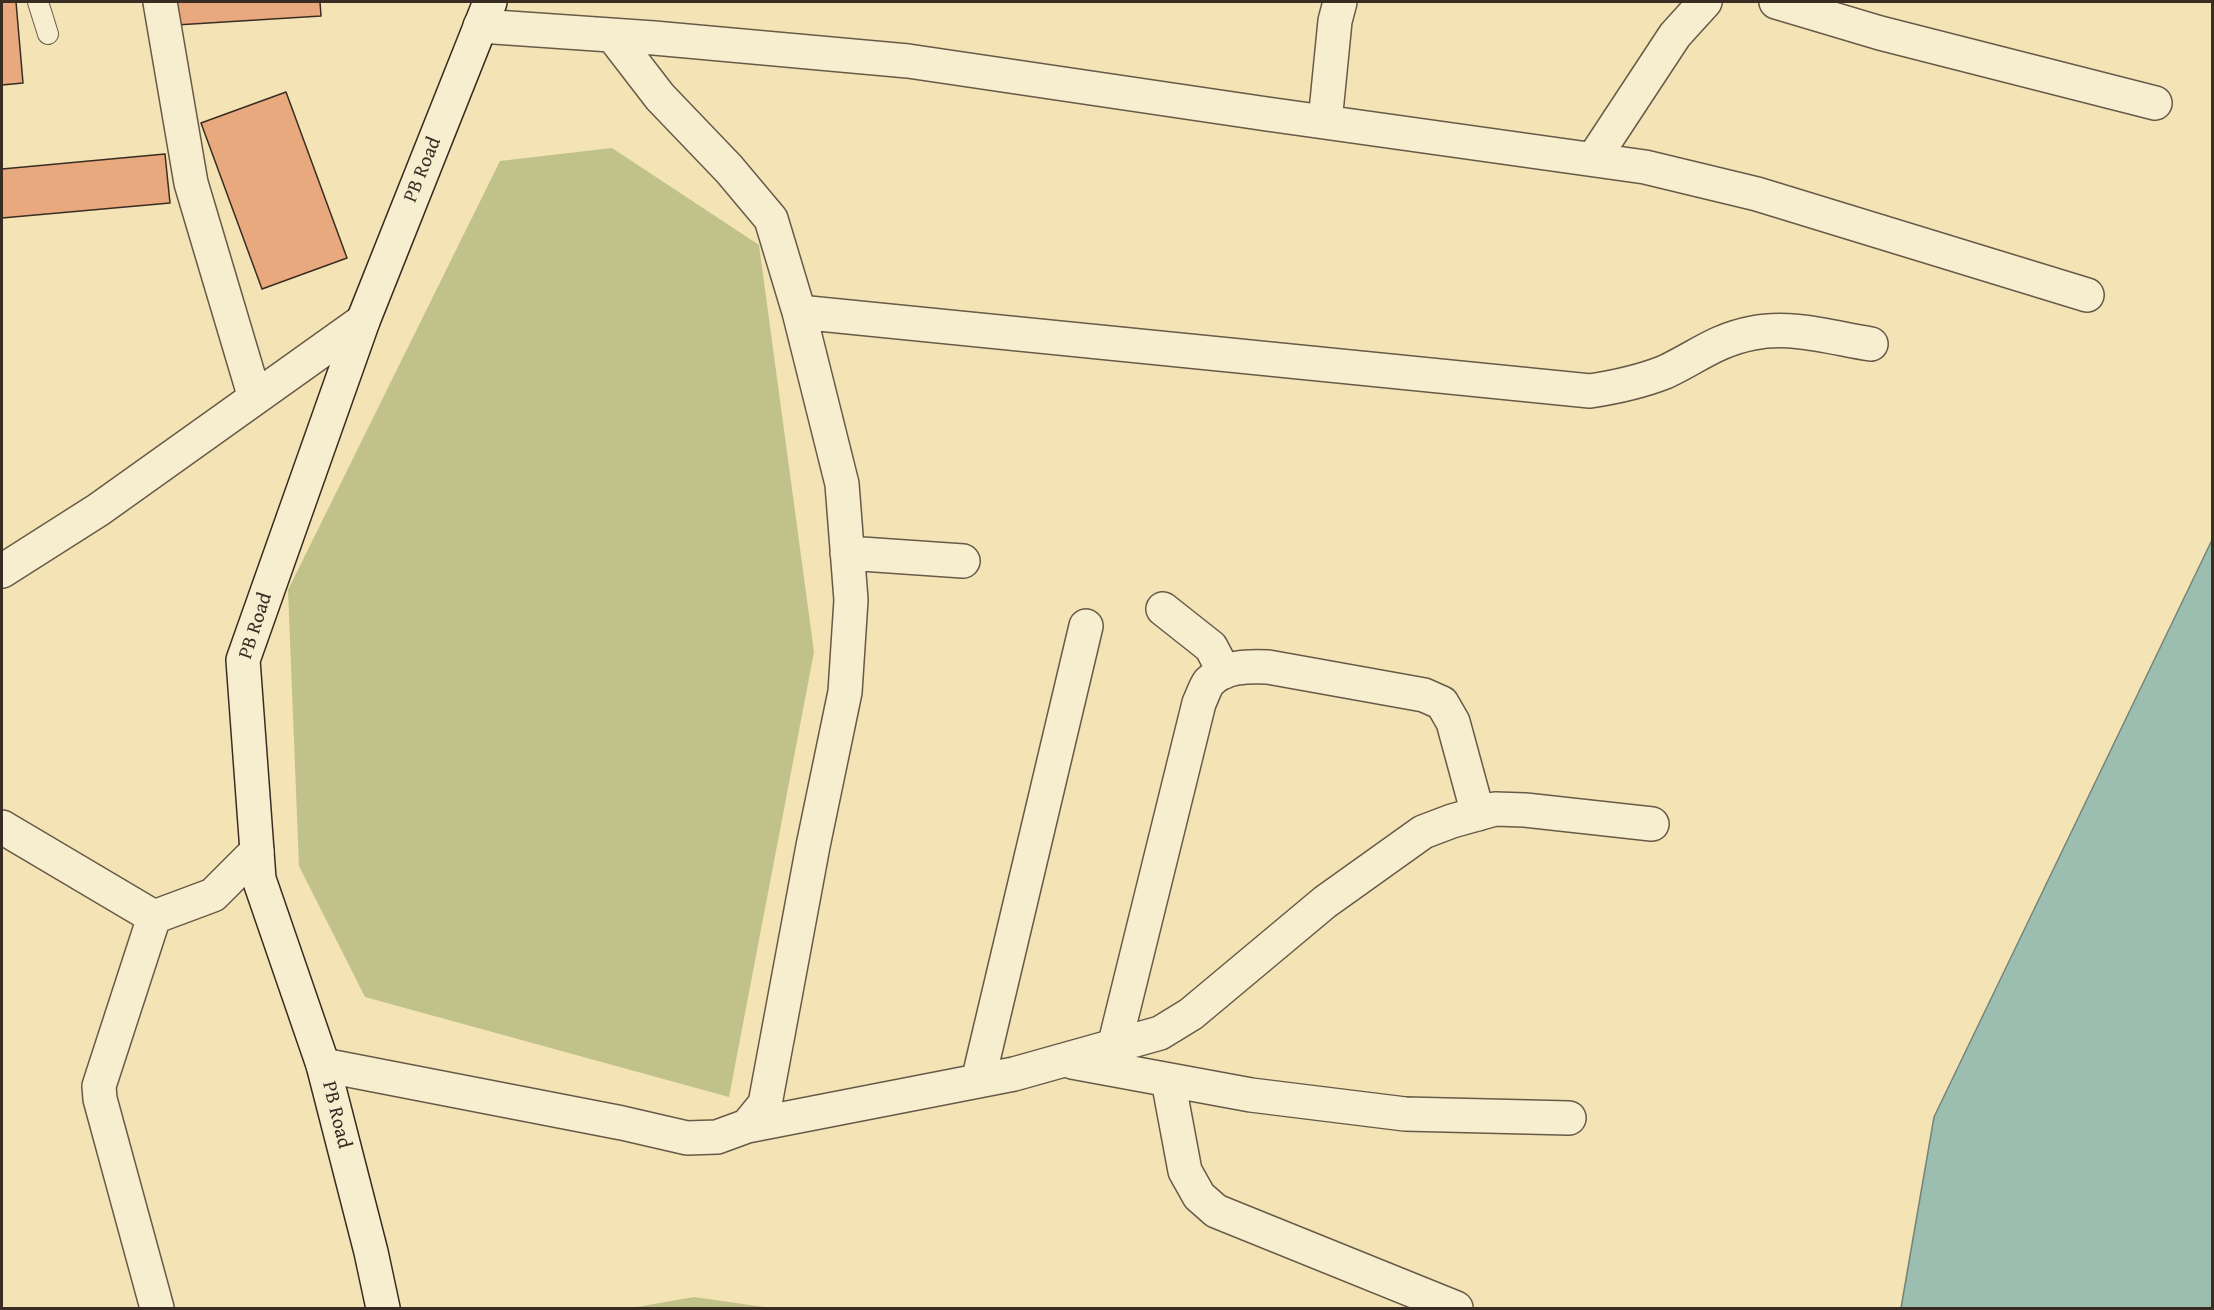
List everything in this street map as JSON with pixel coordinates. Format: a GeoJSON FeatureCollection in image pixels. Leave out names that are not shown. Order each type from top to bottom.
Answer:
{"type":"FeatureCollection","features":[{"type":"Feature","properties":{"kind":"street"},"geometry":{"type":"LineString","coordinates":[[160,2],[191,183],[255,398]]}},
{"type":"Feature","properties":{"kind":"street"},"geometry":{"type":"LineString","coordinates":[[1325,122],[1335,21],[1340,2]]}},
{"type":"Feature","properties":{"kind":"street"},"geometry":{"type":"LineString","coordinates":[[1594,158],[1675,35],[1705,2]]}},
{"type":"Feature","properties":{"kind":"street"},"geometry":{"type":"LineString","coordinates":[[1776,2],[1880,33],[2155,103]]}},
{"type":"Feature","properties":{"kind":"street"},"geometry":{"type":"LineString","coordinates":[[485,14],[613,36],[908,61],[1325,122],[1594,158],[1645,167],[1757,194],[2087,295]]}},
{"type":"Feature","properties":{"kind":"street","name":"PB Road"},"geometry":{"type":"LineString","coordinates":[[383,1308],[324,1065],[259,879],[243,660],[363,321],[485,14]]}},
{"type":"Feature","properties":{"kind":"street"},"geometry":{"type":"LineString","coordinates":[[613,36],[660,97],[729,169],[771,219],[799,312],[842,484],[851,600],[845,692],[813,846],[765,1104],[747,1126]]}},
{"type":"Feature","properties":{"kind":"street"},"geometry":{"type":"LineString","coordinates":[[799,312],[1590,391],[1628,385],[1665,371],[1720,341],[1754,332],[1786,330],[1871,344]]}},
{"type":"Feature","properties":{"kind":"street"},"geometry":{"type":"LineString","coordinates":[[2,571],[98,510],[363,321]]}},
{"type":"Feature","properties":{"kind":"street"},"geometry":{"type":"LineString","coordinates":[[847,553],[963,561]]}},
{"type":"Feature","properties":{"kind":"street"},"geometry":{"type":"LineString","coordinates":[[1164,609],[1211,646],[1224,672]]}},
{"type":"Feature","properties":{"kind":"street"},"geometry":{"type":"LineString","coordinates":[[978,1081],[1086,626]]}},
{"type":"Feature","properties":{"kind":"street"},"geometry":{"type":"LineString","coordinates":[[1113,1047],[1199,703],[1209,682],[1224,672],[1247,666],[1268,667],[1424,695],[1442,703],[1453,722],[1478,814]]}},
{"type":"Feature","properties":{"kind":"street"},"geometry":{"type":"LineString","coordinates":[[324,1065],[687,1138],[717,1137],[747,1126],[978,1081],[1160,1033],[1191,1014],[1325,902],[1423,832],[1495,809],[1525,810],[1652,824]]}},
{"type":"Feature","properties":{"kind":"street"},"geometry":{"type":"LineString","coordinates":[[2,827],[154,917]]}},
{"type":"Feature","properties":{"kind":"street"},"geometry":{"type":"LineString","coordinates":[[154,917],[213,895],[257,851]]}},
{"type":"Feature","properties":{"kind":"street"},"geometry":{"type":"LineString","coordinates":[[154,917],[99,1086],[100,1099],[157,1308]]}},
{"type":"Feature","properties":{"kind":"street"},"geometry":{"type":"LineString","coordinates":[[1064,1060],[1251,1095],[1406,1114],[1569,1118]]}},
{"type":"Feature","properties":{"kind":"street"},"geometry":{"type":"LineString","coordinates":[[1168,1080],[1185,1171],[1199,1196],[1216,1212],[1456,1308]]}},
{"type":"Feature","properties":{"kind":"lane"},"geometry":{"type":"LineString","coordinates":[[38,2],[48,34]]}},
{"type":"Feature","properties":{"kind":"green space"},"geometry":{"type":"Polygon","coordinates":[[[612,148],[759,245],[814,652],[729,1097],[365,997],[299,866],[288,590],[500,161],[612,148]]]}},
{"type":"Feature","properties":{"kind":"green space"},"geometry":{"type":"Polygon","coordinates":[[[694,1297],[771,1308],[631,1308],[694,1297]]]}},
{"type":"Feature","properties":{"kind":"shaded area"},"geometry":{"type":"Polygon","coordinates":[[[2212,540],[2212,1308],[1901,1308],[1934,1117],[2212,540]]]}},
{"type":"Feature","properties":{"kind":"building"},"geometry":{"type":"Polygon","coordinates":[[[2,2],[16,2],[23,83],[2,85],[2,2]]]}},
{"type":"Feature","properties":{"kind":"building"},"geometry":{"type":"Polygon","coordinates":[[[175,2],[320,2],[321,16],[176,25],[175,2]]]}},
{"type":"Feature","properties":{"kind":"building"},"geometry":{"type":"Polygon","coordinates":[[[286,92],[347,258],[262,289],[201,123],[286,92]]]}},
{"type":"Feature","properties":{"kind":"building"},"geometry":{"type":"Polygon","coordinates":[[[165,154],[170,203],[2,218],[2,169],[165,154]]]}}]}
